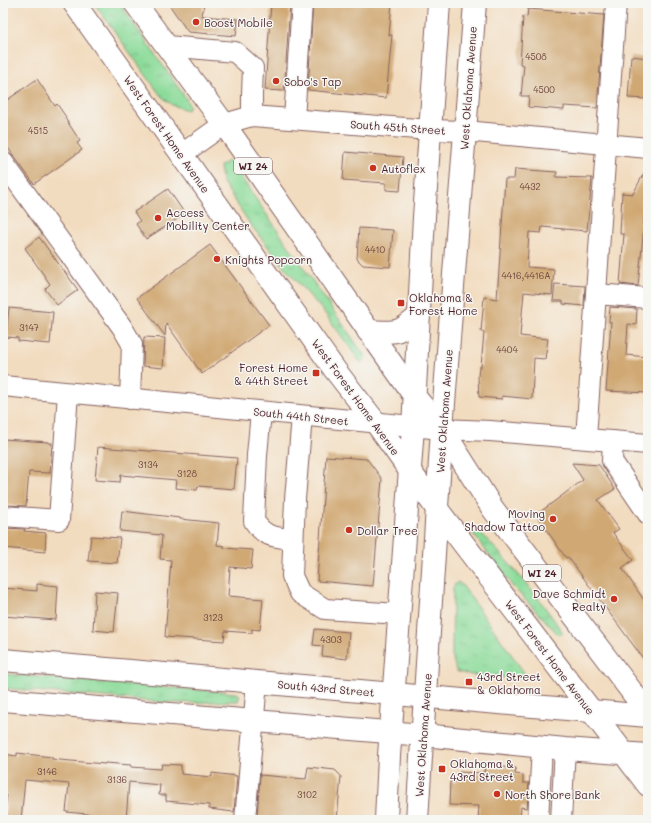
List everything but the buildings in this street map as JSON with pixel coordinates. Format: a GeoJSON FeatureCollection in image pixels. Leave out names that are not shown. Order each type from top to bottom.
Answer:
{"type":"FeatureCollection","features":[{"type":"Feature","properties":{"kind":"main road","name":"West Forest Home Avenue"},"geometry":{"type":"LineString","coordinates":[[74,3],[335,370],[376,423],[437,509],[648,785]]}},
{"type":"Feature","properties":{"kind":"main road","name":"WI 24"},"geometry":{"type":"LineString","coordinates":[[135,3],[224,124],[415,397],[442,429],[493,509],[648,713]]}},
{"type":"Feature","properties":{"kind":"main road"},"geometry":{"type":"LineString","coordinates":[[386,820],[415,397],[430,130],[439,3]]}},
{"type":"Feature","properties":{"kind":"main road","name":"West Oklahoma Avenue"},"geometry":{"type":"LineString","coordinates":[[418,820],[442,429],[475,3]]}},
{"type":"Feature","properties":{"kind":"main road"},"geometry":{"type":"LineString","coordinates":[[368,331],[396,332],[406,328],[419,316]]}},
{"type":"Feature","properties":{"kind":"main road","name":"South 43rd Street"},"geometry":{"type":"LineString","coordinates":[[3,660],[648,716]]}},
{"type":"Feature","properties":{"kind":"main road"},"geometry":{"type":"LineString","coordinates":[[3,700],[648,755]]}},
{"type":"Feature","properties":{"kind":"street"},"geometry":{"type":"LineString","coordinates":[[294,119],[302,3]]}},
{"type":"Feature","properties":{"kind":"street"},"geometry":{"type":"LineString","coordinates":[[586,438],[616,3]]}},
{"type":"Feature","properties":{"kind":"street"},"geometry":{"type":"LineString","coordinates":[[167,46],[235,52],[253,68],[252,116]]}},
{"type":"Feature","properties":{"kind":"street","name":"South 45th Street"},"geometry":{"type":"LineString","coordinates":[[182,154],[224,124],[252,116],[430,130],[465,131],[648,148]]}},
{"type":"Feature","properties":{"kind":"street"},"geometry":{"type":"LineString","coordinates":[[3,162],[132,344],[130,399]]}},
{"type":"Feature","properties":{"kind":"street"},"geometry":{"type":"LineString","coordinates":[[596,294],[648,298]]}},
{"type":"Feature","properties":{"kind":"street","name":"South 44th Street"},"geometry":{"type":"LineString","coordinates":[[3,386],[413,427],[490,431],[648,444]]}},
{"type":"Feature","properties":{"kind":"street"},"geometry":{"type":"LineString","coordinates":[[3,516],[59,520],[68,393]]}},
{"type":"Feature","properties":{"kind":"street"},"geometry":{"type":"LineString","coordinates":[[261,412],[257,455],[254,521],[260,530],[271,536],[293,539]]}},
{"type":"Feature","properties":{"kind":"street"},"geometry":{"type":"LineString","coordinates":[[302,416],[295,499],[292,576],[300,593],[325,609],[399,614]]}},
{"type":"Feature","properties":{"kind":"street"},"geometry":{"type":"LineString","coordinates":[[613,441],[612,461],[648,514]]}},
{"type":"Feature","properties":{"kind":"street"},"geometry":{"type":"LineString","coordinates":[[246,820],[256,682]]}},
{"type":"Feature","properties":{"kind":"street"},"geometry":{"type":"LineString","coordinates":[[538,820],[542,747]]}},
{"type":"Feature","properties":{"kind":"street"},"geometry":{"type":"LineString","coordinates":[[561,820],[565,749]]}},
{"type":"Feature","properties":{"kind":"green space"},"geometry":{"type":"Polygon","coordinates":[[[94,3],[119,3],[185,97],[190,107],[187,110],[172,105],[161,96],[94,3]]]}},
{"type":"Feature","properties":{"kind":"green space"},"geometry":{"type":"Polygon","coordinates":[[[229,160],[366,358],[361,363],[324,312],[284,267],[250,224],[222,181],[220,166],[229,160]]]}},
{"type":"Feature","properties":{"kind":"green space"},"geometry":{"type":"Polygon","coordinates":[[[475,527],[521,578],[563,633],[559,635],[513,587],[471,531],[475,527]]]}},
{"type":"Feature","properties":{"kind":"green space"},"geometry":{"type":"Polygon","coordinates":[[[458,582],[462,585],[528,678],[481,676],[456,671],[452,655],[453,588],[458,582]]]}},
{"type":"Feature","properties":{"kind":"green space"},"geometry":{"type":"Polygon","coordinates":[[[3,674],[237,693],[240,695],[238,701],[180,703],[160,702],[3,688],[3,674]]]}},
{"type":"Feature","properties":{"kind":"place","name":"Boost Mobile"},"geometry":{"type":"Point","coordinates":[196,22]}},
{"type":"Feature","properties":{"kind":"place","name":"Sobo's Tap"},"geometry":{"type":"Point","coordinates":[276,81]}},
{"type":"Feature","properties":{"kind":"place","name":"Autoflex"},"geometry":{"type":"Point","coordinates":[373,168]}},
{"type":"Feature","properties":{"kind":"place","name":"Access Mobility Center"},"geometry":{"type":"Point","coordinates":[158,218]}},
{"type":"Feature","properties":{"kind":"place","name":"Knights Popcorn"},"geometry":{"type":"Point","coordinates":[217,259]}},
{"type":"Feature","properties":{"kind":"place","name":"Oklahoma & Forest Home"},"geometry":{"type":"Point","coordinates":[401,303]}},
{"type":"Feature","properties":{"kind":"place","name":"Forest Home & 44th Street"},"geometry":{"type":"Point","coordinates":[316,373]}},
{"type":"Feature","properties":{"kind":"place","name":"Moving Shadow Tattoo"},"geometry":{"type":"Point","coordinates":[553,519]}},
{"type":"Feature","properties":{"kind":"place","name":"Dollar Tree"},"geometry":{"type":"Point","coordinates":[349,530]}},
{"type":"Feature","properties":{"kind":"place","name":"Dave Schmidt Realty"},"geometry":{"type":"Point","coordinates":[614,599]}},
{"type":"Feature","properties":{"kind":"place","name":"43rd Street & Oklahoma"},"geometry":{"type":"Point","coordinates":[469,682]}},
{"type":"Feature","properties":{"kind":"place","name":"Oklahoma & 43rd Street"},"geometry":{"type":"Point","coordinates":[442,769]}},
{"type":"Feature","properties":{"kind":"place","name":"North Shore Bank"},"geometry":{"type":"Point","coordinates":[497,794]}}]}
